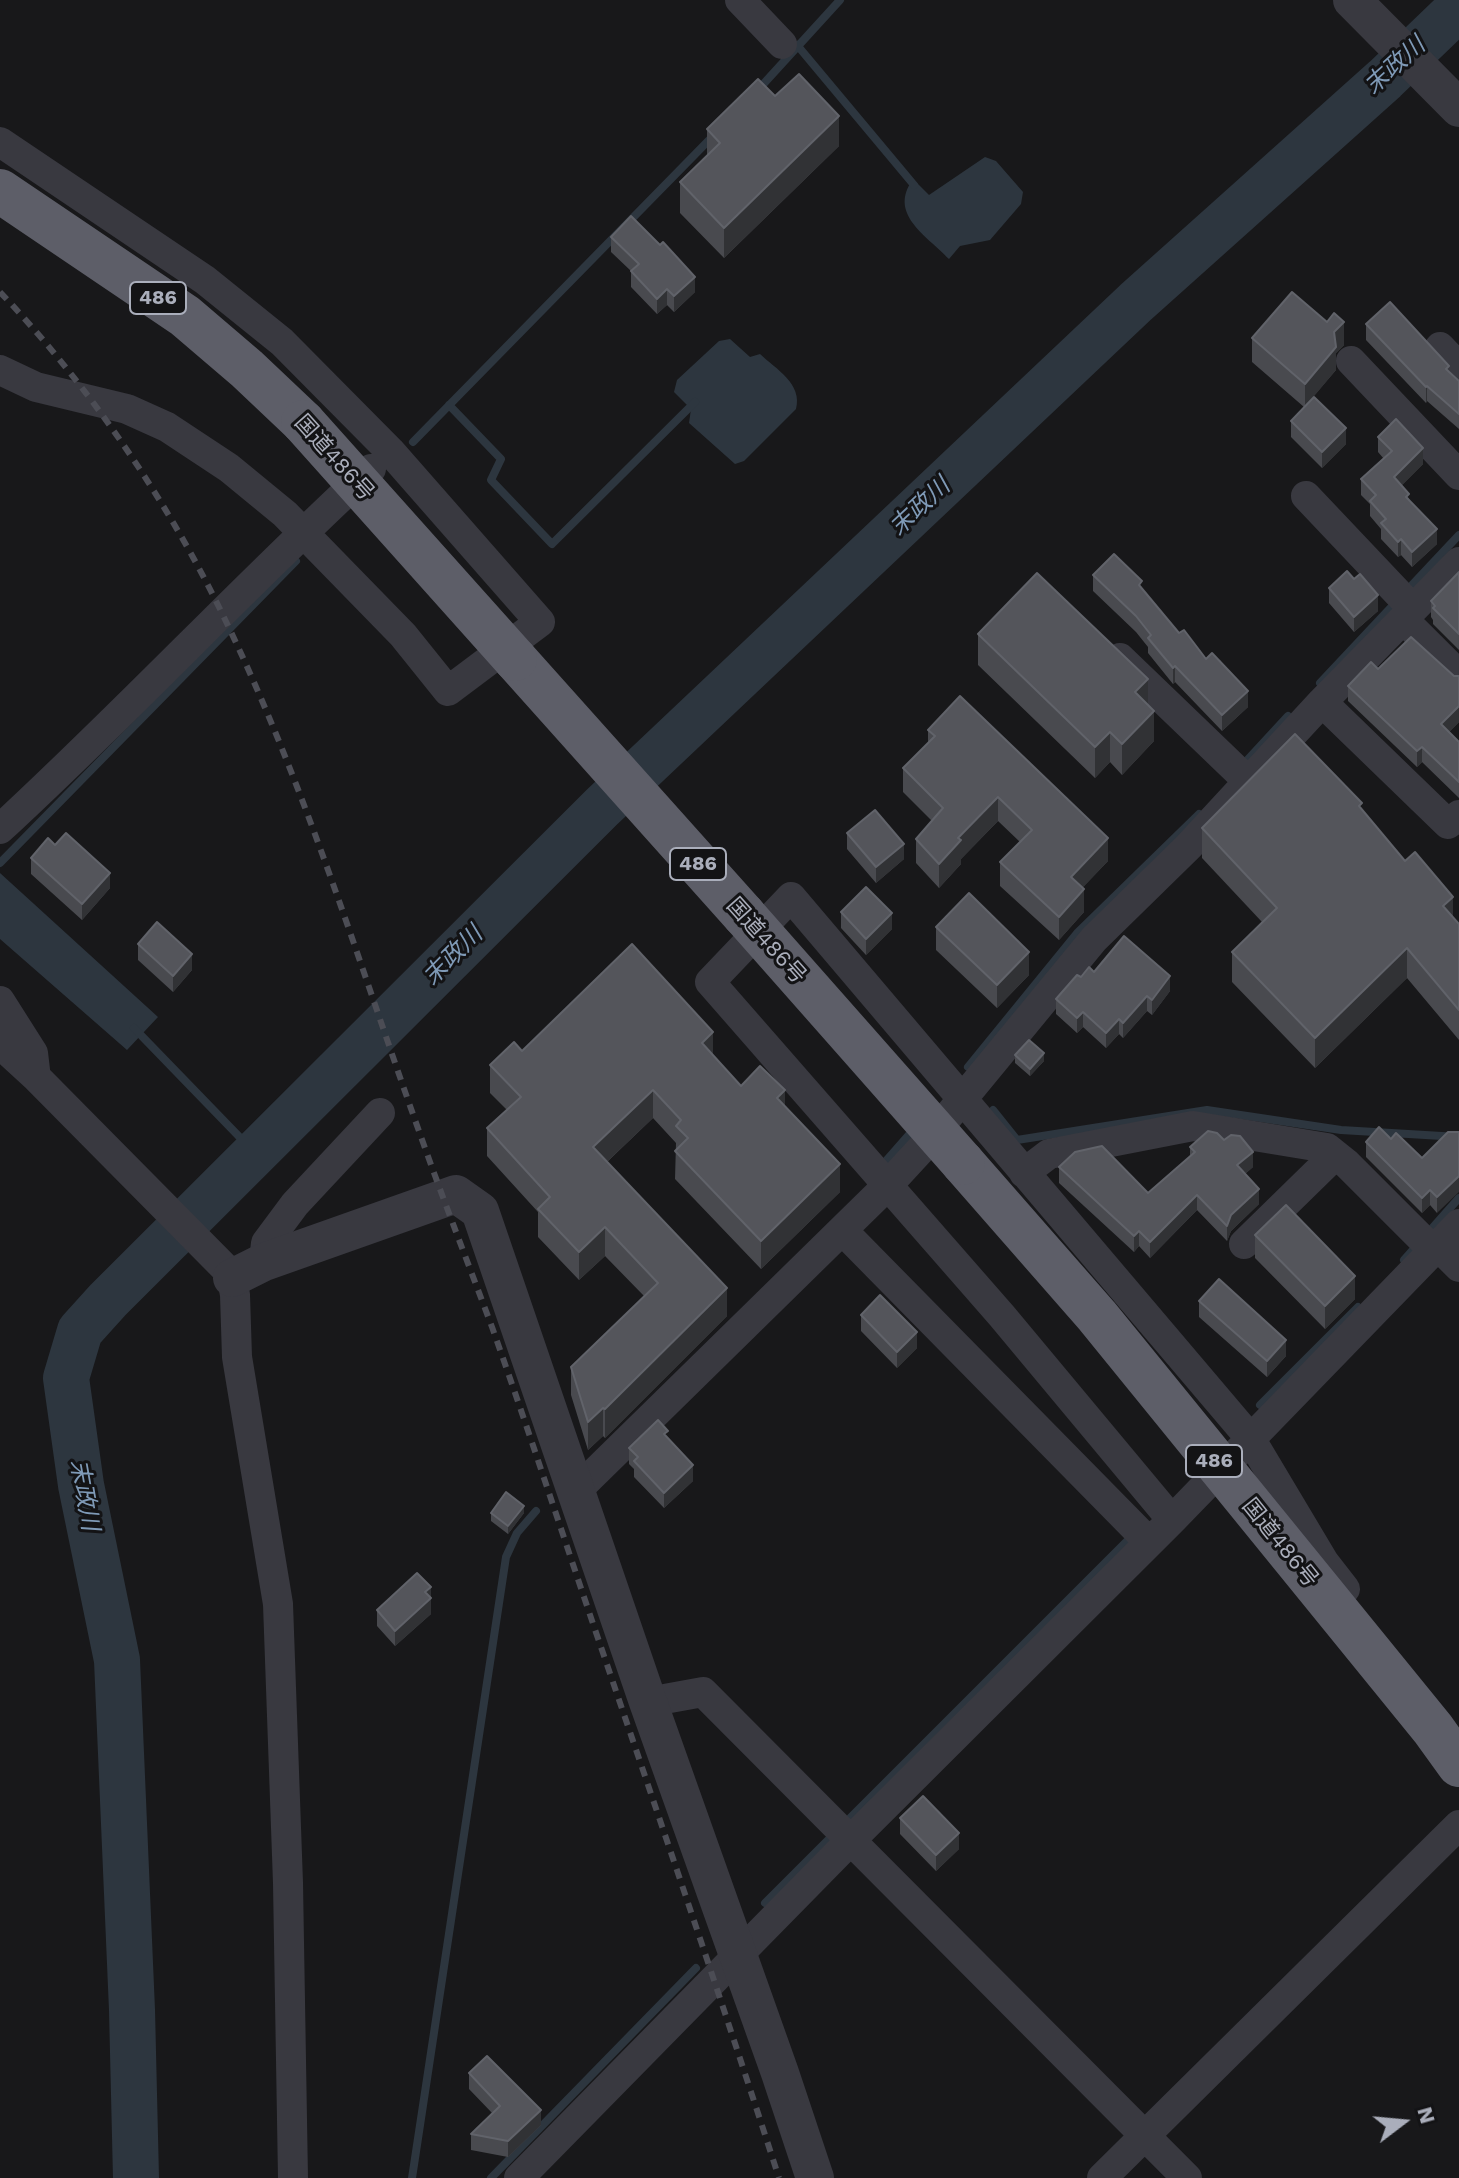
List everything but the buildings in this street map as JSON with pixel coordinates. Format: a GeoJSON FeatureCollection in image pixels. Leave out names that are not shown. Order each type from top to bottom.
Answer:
{"type":"FeatureCollection","features":[{"type":"Feature","properties":{"kind":"highway","name":"国道486号"},"geometry":{"type":"LineString","coordinates":[[1,194],[185,316],[303,422],[1097,1316],[1459,1765]]}},
{"type":"Feature","properties":{"kind":"street"},"geometry":{"type":"LineString","coordinates":[[740,0],[782,44]]}},
{"type":"Feature","properties":{"kind":"street"},"geometry":{"type":"LineString","coordinates":[[1369,12],[1450,95]]}},
{"type":"Feature","properties":{"kind":"street"},"geometry":{"type":"LineString","coordinates":[[0,142],[205,280],[282,342],[390,451],[540,622],[448,691],[403,635],[285,514],[229,468],[167,427],[127,409],[36,387],[0,370]]}},
{"type":"Feature","properties":{"kind":"street"},"geometry":{"type":"LineString","coordinates":[[1351,361],[1459,475]]}},
{"type":"Feature","properties":{"kind":"street"},"geometry":{"type":"LineString","coordinates":[[0,829],[64,770],[302,532],[390,451]]}},
{"type":"Feature","properties":{"kind":"street"},"geometry":{"type":"LineString","coordinates":[[1306,496],[1405,606],[1459,675]]}},
{"type":"Feature","properties":{"kind":"street"},"geometry":{"type":"LineString","coordinates":[[576,1491],[843,1231],[879,1177],[961,1098],[1094,939],[1241,775],[1322,702],[1405,606],[1459,562]]}},
{"type":"Feature","properties":{"kind":"street"},"geometry":{"type":"LineString","coordinates":[[1095,634],[1241,775]]}},
{"type":"Feature","properties":{"kind":"street"},"geometry":{"type":"LineString","coordinates":[[1322,702],[1448,824],[1459,815]]}},
{"type":"Feature","properties":{"kind":"street"},"geometry":{"type":"LineString","coordinates":[[1172,1520],[1002,1316],[710,982],[791,897],[1250,1438],[1324,1562],[1377,1632],[1416,1708]]}},
{"type":"Feature","properties":{"kind":"street"},"geometry":{"type":"LineString","coordinates":[[0,1001],[33,1053],[36,1077]]}},
{"type":"Feature","properties":{"kind":"street"},"geometry":{"type":"LineString","coordinates":[[0,1044],[137,1179],[236,1265]]}},
{"type":"Feature","properties":{"kind":"street"},"geometry":{"type":"LineString","coordinates":[[236,1265],[266,1243],[295,1204],[380,1113]]}},
{"type":"Feature","properties":{"kind":"street"},"geometry":{"type":"LineString","coordinates":[[1024,1173],[1049,1154],[1193,1126],[1327,1148],[1435,1249]]}},
{"type":"Feature","properties":{"kind":"street"},"geometry":{"type":"LineString","coordinates":[[1244,1244],[1335,1155]]}},
{"type":"Feature","properties":{"kind":"street"},"geometry":{"type":"LineString","coordinates":[[236,1265],[456,1194],[480,1211],[815,2178]]}},
{"type":"Feature","properties":{"kind":"street"},"geometry":{"type":"LineString","coordinates":[[535,2172],[739,1956],[843,1833],[1172,1520],[1459,1224]]}},
{"type":"Feature","properties":{"kind":"street"},"geometry":{"type":"LineString","coordinates":[[843,1231],[1149,1542]]}},
{"type":"Feature","properties":{"kind":"street"},"geometry":{"type":"LineString","coordinates":[[236,1265],[237,1357],[278,1604],[288,1883],[293,2178]]}},
{"type":"Feature","properties":{"kind":"street"},"geometry":{"type":"LineString","coordinates":[[648,1702],[703,1692],[1187,2178]]}},
{"type":"Feature","properties":{"kind":"street"},"geometry":{"type":"LineString","coordinates":[[1102,2178],[1459,1825]]}},
{"type":"Feature","properties":{"kind":"shaded area"},"geometry":{"type":"Polygon","coordinates":[[[985,157],[996,161],[1023,192],[1021,204],[990,240],[960,246],[949,259],[913,223],[907,213],[906,191],[913,179],[929,195],[985,157]]]}},
{"type":"Feature","properties":{"kind":"shaded area"},"geometry":{"type":"Polygon","coordinates":[[[730,339],[750,357],[760,354],[780,371],[792,385],[797,400],[796,409],[744,461],[735,464],[689,423],[691,409],[674,392],[677,380],[719,341],[730,339]]]}},
{"type":"Feature","properties":{"kind":"shaded area"},"geometry":{"type":"Polygon","coordinates":[[[0,873],[158,1017],[127,1050],[0,939],[0,873]]]}},
{"type":"Feature","properties":{"kind":"waterway"},"geometry":{"type":"LineString","coordinates":[[757,91],[840,0]]}},
{"type":"Feature","properties":{"kind":"waterway","name":"末政川"},"geometry":{"type":"LineString","coordinates":[[136,2178],[117,1660],[81,1485],[66,1378],[80,1331],[602,807],[1136,302],[1385,79],[1459,8]]}},
{"type":"Feature","properties":{"kind":"waterway"},"geometry":{"type":"LineString","coordinates":[[797,45],[914,185]]}},
{"type":"Feature","properties":{"kind":"waterway"},"geometry":{"type":"LineString","coordinates":[[413,442],[714,135]]}},
{"type":"Feature","properties":{"kind":"waterway"},"geometry":{"type":"LineString","coordinates":[[449,405],[501,459],[491,480],[552,544],[695,402]]}},
{"type":"Feature","properties":{"kind":"waterway"},"geometry":{"type":"LineString","coordinates":[[1320,683],[1459,535]]}},
{"type":"Feature","properties":{"kind":"waterway"},"geometry":{"type":"LineString","coordinates":[[0,863],[296,561]]}},
{"type":"Feature","properties":{"kind":"waterway"},"geometry":{"type":"LineString","coordinates":[[1240,768],[1288,716]]}},
{"type":"Feature","properties":{"kind":"waterway"},"geometry":{"type":"LineString","coordinates":[[968,1067],[1078,932],[1199,814]]}},
{"type":"Feature","properties":{"kind":"waterway"},"geometry":{"type":"LineString","coordinates":[[134,1028],[256,1154]]}},
{"type":"Feature","properties":{"kind":"waterway"},"geometry":{"type":"LineString","coordinates":[[993,1110],[1017,1140],[1207,1110],[1341,1130],[1459,1137]]}},
{"type":"Feature","properties":{"kind":"waterway"},"geometry":{"type":"LineString","coordinates":[[879,1169],[915,1128]]}},
{"type":"Feature","properties":{"kind":"waterway"},"geometry":{"type":"LineString","coordinates":[[1404,1260],[1459,1198]]}},
{"type":"Feature","properties":{"kind":"waterway"},"geometry":{"type":"LineString","coordinates":[[1260,1405],[1358,1307]]}},
{"type":"Feature","properties":{"kind":"waterway"},"geometry":{"type":"LineString","coordinates":[[412,2178],[506,1557],[517,1533],[536,1511]]}},
{"type":"Feature","properties":{"kind":"waterway"},"geometry":{"type":"LineString","coordinates":[[765,1903],[1130,1538]]}},
{"type":"Feature","properties":{"kind":"waterway"},"geometry":{"type":"LineString","coordinates":[[491,2178],[696,1968]]}},
{"type":"Feature","properties":{"kind":"railway"},"geometry":{"type":"LineString","coordinates":[[0,292],[99,410],[157,497],[209,586],[285,755],[506,1367],[779,2178]]}}]}
